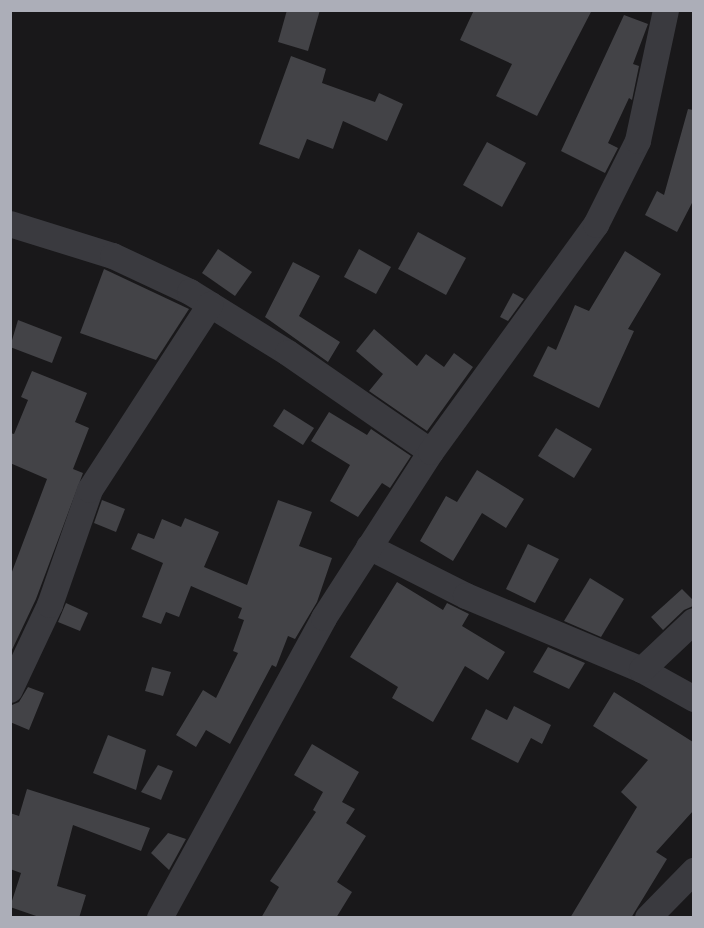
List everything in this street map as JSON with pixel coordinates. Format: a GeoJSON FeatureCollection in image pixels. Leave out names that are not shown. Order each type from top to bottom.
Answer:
{"type":"FeatureCollection","features":[{"type":"Feature","properties":{"kind":"street"},"geometry":{"type":"LineString","coordinates":[[160,918],[324,618],[431,452],[596,225],[638,141],[666,10]]}},
{"type":"Feature","properties":{"kind":"street"},"geometry":{"type":"LineString","coordinates":[[10,224],[113,256],[210,305],[288,353],[431,452]]}},
{"type":"Feature","properties":{"kind":"street"},"geometry":{"type":"LineString","coordinates":[[10,690],[50,604],[90,490],[210,305]]}},
{"type":"Feature","properties":{"kind":"street"},"geometry":{"type":"LineString","coordinates":[[369,547],[466,596],[642,670],[693,699]]}},
{"type":"Feature","properties":{"kind":"street"},"geometry":{"type":"LineString","coordinates":[[642,670],[693,621]]}},
{"type":"Feature","properties":{"kind":"street"},"geometry":{"type":"LineString","coordinates":[[648,918],[693,871]]}},
{"type":"Feature","properties":{"kind":"building"},"geometry":{"type":"Polygon","coordinates":[[[287,10],[320,10],[308,51],[278,42],[287,10]]]}},
{"type":"Feature","properties":{"kind":"building"},"geometry":{"type":"Polygon","coordinates":[[[474,10],[592,10],[537,116],[496,96],[512,64],[460,40],[474,10]]]}},
{"type":"Feature","properties":{"kind":"building"},"geometry":{"type":"Polygon","coordinates":[[[624,15],[648,24],[633,64],[639,66],[632,100],[629,98],[608,143],[618,148],[605,173],[561,151],[624,15]]]}},
{"type":"Feature","properties":{"kind":"building"},"geometry":{"type":"Polygon","coordinates":[[[291,56],[326,69],[322,83],[375,102],[379,93],[403,104],[387,141],[343,121],[333,149],[307,139],[299,159],[259,144],[291,56]]]}},
{"type":"Feature","properties":{"kind":"building"},"geometry":{"type":"Polygon","coordinates":[[[688,109],[693,110],[693,201],[677,232],[645,215],[657,191],[664,195],[688,109]]]}},
{"type":"Feature","properties":{"kind":"building"},"geometry":{"type":"Polygon","coordinates":[[[487,142],[526,163],[502,207],[463,185],[487,142]]]}},
{"type":"Feature","properties":{"kind":"building"},"geometry":{"type":"Polygon","coordinates":[[[418,232],[466,258],[446,295],[398,269],[418,232]]]}},
{"type":"Feature","properties":{"kind":"building"},"geometry":{"type":"Polygon","coordinates":[[[218,249],[252,272],[235,296],[202,273],[218,249]]]}},
{"type":"Feature","properties":{"kind":"building"},"geometry":{"type":"Polygon","coordinates":[[[359,249],[391,267],[376,294],[344,277],[359,249]]]}},
{"type":"Feature","properties":{"kind":"building"},"geometry":{"type":"Polygon","coordinates":[[[625,251],[661,274],[628,329],[634,331],[599,408],[533,376],[548,346],[556,350],[575,305],[589,311],[625,251]]]}},
{"type":"Feature","properties":{"kind":"building"},"geometry":{"type":"Polygon","coordinates":[[[293,262],[320,276],[299,316],[340,342],[328,362],[265,317],[293,262]]]}},
{"type":"Feature","properties":{"kind":"building"},"geometry":{"type":"Polygon","coordinates":[[[104,269],[189,309],[156,360],[80,333],[104,269]]]}},
{"type":"Feature","properties":{"kind":"building"},"geometry":{"type":"Polygon","coordinates":[[[513,293],[524,299],[508,321],[500,317],[513,293]]]}},
{"type":"Feature","properties":{"kind":"building"},"geometry":{"type":"Polygon","coordinates":[[[18,320],[62,337],[52,363],[10,347],[18,320]]]}},
{"type":"Feature","properties":{"kind":"building"},"geometry":{"type":"Polygon","coordinates":[[[374,329],[417,366],[426,354],[444,367],[454,353],[473,367],[427,431],[369,391],[383,374],[356,351],[374,329]]]}},
{"type":"Feature","properties":{"kind":"building"},"geometry":{"type":"Polygon","coordinates":[[[32,371],[87,393],[75,422],[89,428],[73,469],[83,473],[36,599],[10,654],[10,577],[47,479],[10,463],[10,433],[14,434],[28,400],[21,397],[32,371]]]}},
{"type":"Feature","properties":{"kind":"building"},"geometry":{"type":"Polygon","coordinates":[[[284,409],[314,428],[303,445],[273,426],[284,409]]]}},
{"type":"Feature","properties":{"kind":"building"},"geometry":{"type":"Polygon","coordinates":[[[329,412],[367,435],[371,429],[411,456],[390,488],[382,483],[358,517],[330,501],[350,465],[311,441],[329,412]]]}},
{"type":"Feature","properties":{"kind":"building"},"geometry":{"type":"Polygon","coordinates":[[[556,428],[592,449],[574,478],[538,456],[556,428]]]}},
{"type":"Feature","properties":{"kind":"building"},"geometry":{"type":"Polygon","coordinates":[[[477,470],[524,499],[506,528],[482,513],[453,561],[420,541],[446,496],[457,502],[477,470]]]}},
{"type":"Feature","properties":{"kind":"building"},"geometry":{"type":"Polygon","coordinates":[[[102,500],[125,509],[116,532],[94,523],[102,500]]]}},
{"type":"Feature","properties":{"kind":"building"},"geometry":{"type":"Polygon","coordinates":[[[278,500],[312,512],[299,546],[332,558],[317,602],[295,639],[288,636],[276,667],[272,665],[230,744],[206,730],[196,747],[176,735],[203,690],[216,698],[238,653],[233,651],[244,620],[238,618],[242,608],[191,586],[179,617],[166,612],[161,624],[142,617],[163,563],[131,549],[138,533],[154,539],[162,519],[181,527],[185,518],[219,532],[204,567],[247,585],[278,500]]]}},
{"type":"Feature","properties":{"kind":"building"},"geometry":{"type":"Polygon","coordinates":[[[528,544],[559,559],[535,603],[506,589],[528,544]]]}},
{"type":"Feature","properties":{"kind":"building"},"geometry":{"type":"Polygon","coordinates":[[[590,578],[624,599],[601,637],[564,621],[590,578]]]}},
{"type":"Feature","properties":{"kind":"building"},"geometry":{"type":"Polygon","coordinates":[[[397,582],[443,610],[447,603],[469,614],[462,626],[505,652],[488,680],[465,666],[433,722],[392,698],[398,687],[350,657],[397,582]]]}},
{"type":"Feature","properties":{"kind":"building"},"geometry":{"type":"Polygon","coordinates":[[[682,589],[693,600],[693,606],[684,610],[663,630],[651,617],[682,589]]]}},
{"type":"Feature","properties":{"kind":"building"},"geometry":{"type":"Polygon","coordinates":[[[66,603],[88,613],[80,631],[58,622],[66,603]]]}},
{"type":"Feature","properties":{"kind":"building"},"geometry":{"type":"Polygon","coordinates":[[[548,647],[585,663],[569,689],[533,672],[548,647]]]}},
{"type":"Feature","properties":{"kind":"building"},"geometry":{"type":"Polygon","coordinates":[[[152,667],[171,672],[163,696],[145,691],[152,667]]]}},
{"type":"Feature","properties":{"kind":"building"},"geometry":{"type":"Polygon","coordinates":[[[28,687],[44,693],[29,730],[10,722],[12,705],[19,702],[28,687]]]}},
{"type":"Feature","properties":{"kind":"building"},"geometry":{"type":"Polygon","coordinates":[[[614,692],[693,742],[693,811],[656,852],[667,859],[631,918],[570,918],[637,807],[621,792],[648,760],[593,726],[614,692]]]}},
{"type":"Feature","properties":{"kind":"building"},"geometry":{"type":"Polygon","coordinates":[[[514,706],[551,725],[542,744],[531,738],[518,763],[471,739],[486,709],[507,720],[514,706]]]}},
{"type":"Feature","properties":{"kind":"building"},"geometry":{"type":"Polygon","coordinates":[[[108,735],[146,750],[136,790],[93,773],[108,735]]]}},
{"type":"Feature","properties":{"kind":"building"},"geometry":{"type":"Polygon","coordinates":[[[312,744],[359,772],[342,802],[355,809],[346,823],[366,836],[337,882],[352,892],[336,918],[261,918],[279,887],[270,881],[316,812],[313,810],[323,792],[294,775],[312,744]]]}},
{"type":"Feature","properties":{"kind":"building"},"geometry":{"type":"Polygon","coordinates":[[[158,765],[173,771],[161,800],[141,792],[158,765]]]}},
{"type":"Feature","properties":{"kind":"building"},"geometry":{"type":"Polygon","coordinates":[[[27,789],[150,828],[141,851],[73,825],[57,886],[86,895],[79,918],[42,918],[10,907],[21,873],[10,869],[10,813],[19,816],[27,789]]]}},
{"type":"Feature","properties":{"kind":"building"},"geometry":{"type":"Polygon","coordinates":[[[168,833],[186,839],[169,870],[151,853],[168,833]]]}}]}
